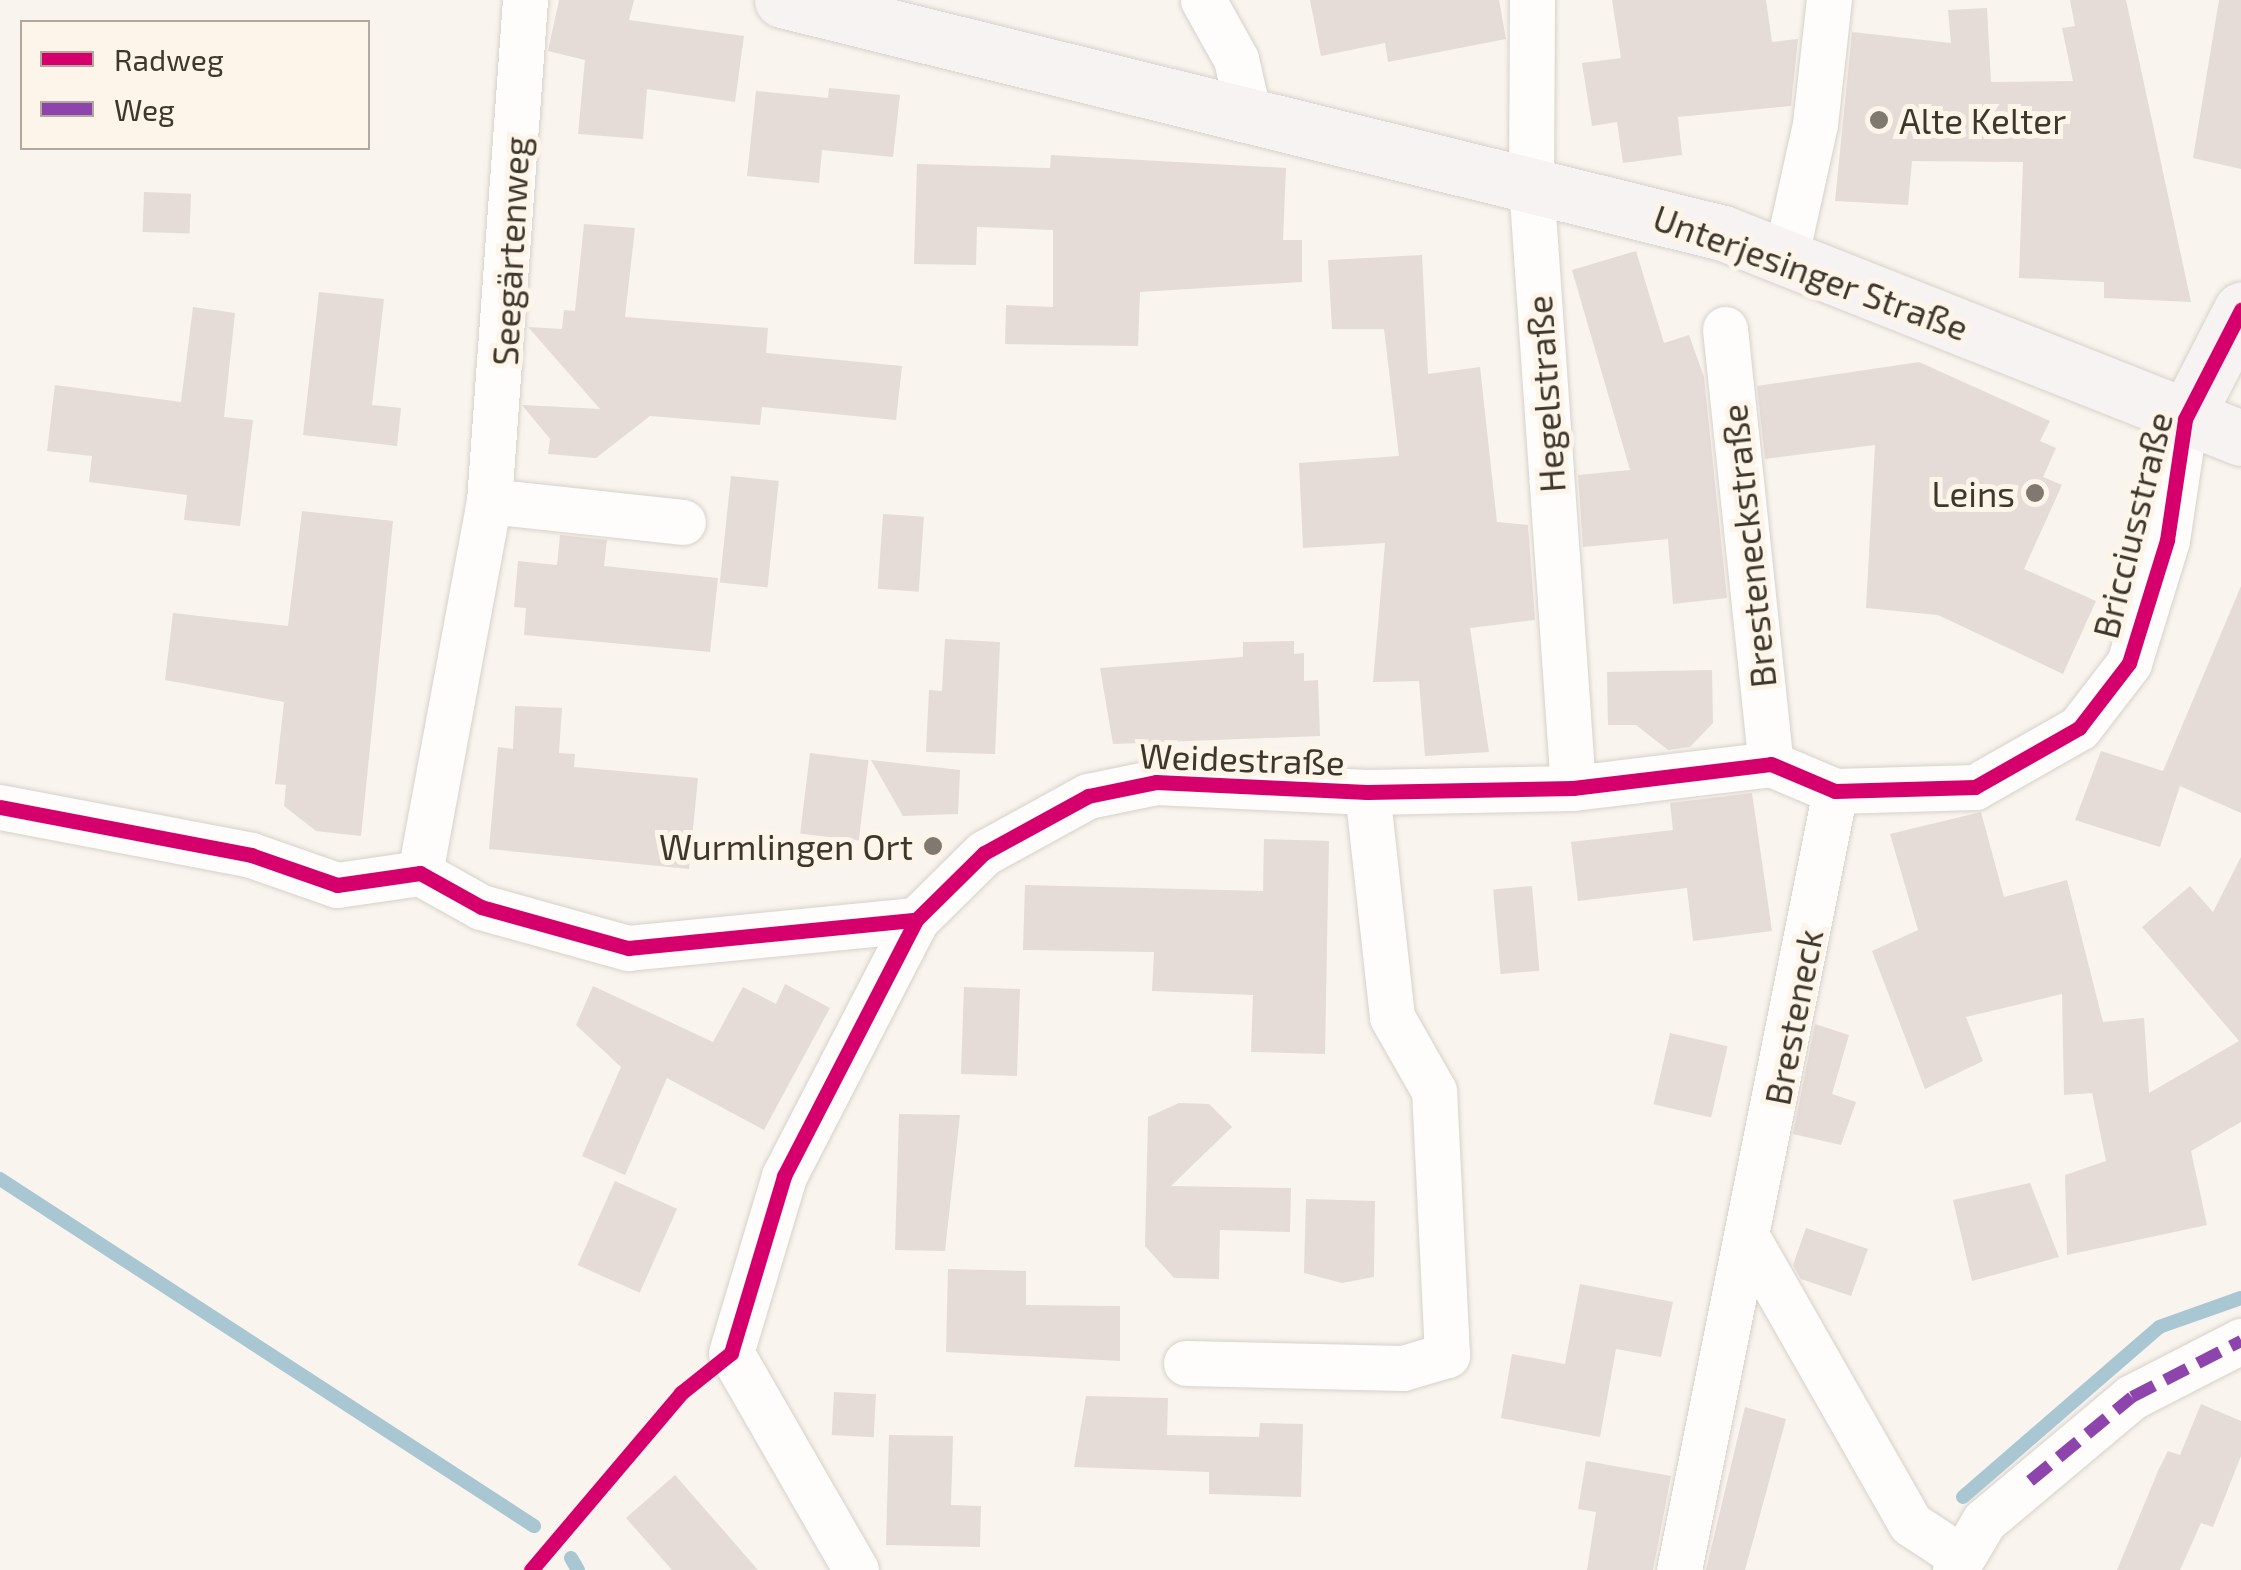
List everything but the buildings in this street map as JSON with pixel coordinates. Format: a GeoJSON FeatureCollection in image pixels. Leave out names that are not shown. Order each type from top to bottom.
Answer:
{"type":"FeatureCollection","features":[{"type":"Feature","properties":{"kind":"main road","name":"Unterjesinger Straße"},"geometry":{"type":"LineString","coordinates":[[797,2],[1250,120],[1531,184],[1786,255],[2185,419],[2241,438]]}},
{"type":"Feature","properties":{"kind":"main road","name":"Bricciusstraße"},"geometry":{"type":"LineString","coordinates":[[2185,419],[2241,310]]}},
{"type":"Feature","properties":{"kind":"street","name":"Seegärtenweg"},"geometry":{"type":"LineString","coordinates":[[420,873],[489,501],[525,0]]}},
{"type":"Feature","properties":{"kind":"street"},"geometry":{"type":"LineString","coordinates":[[1203,0],[1236,59],[1250,120]]}},
{"type":"Feature","properties":{"kind":"street","name":"Hegelstraße"},"geometry":{"type":"LineString","coordinates":[[1532,0],[1531,184],[1572,788]]}},
{"type":"Feature","properties":{"kind":"street"},"geometry":{"type":"LineString","coordinates":[[1786,255],[1816,124],[1829,0]]}},
{"type":"Feature","properties":{"kind":"street","name":"Bresteneckstraße"},"geometry":{"type":"LineString","coordinates":[[1724,328],[1771,764]]}},
{"type":"Feature","properties":{"kind":"street","name":"Bricciusstraße"},"geometry":{"type":"LineString","coordinates":[[1836,790],[1975,787],[2048,749],[2108,700],[2156,586],[2185,419]]}},
{"type":"Feature","properties":{"kind":"street"},"geometry":{"type":"LineString","coordinates":[[489,501],[683,522]]}},
{"type":"Feature","properties":{"kind":"street","name":"Weidestraße"},"geometry":{"type":"LineString","coordinates":[[856,1570],[732,1353],[780,1185],[916,920],[984,854],[1120,784],[1367,792],[1572,788],[1771,764],[1836,790]]}},
{"type":"Feature","properties":{"kind":"street","name":"Bresteneck"},"geometry":{"type":"LineString","coordinates":[[1679,1570],[1751,1244],[1836,790]]}},
{"type":"Feature","properties":{"kind":"street"},"geometry":{"type":"LineString","coordinates":[[1186,1363],[1403,1368],[1447,1355],[1434,1092],[1392,1017],[1367,792]]}},
{"type":"Feature","properties":{"kind":"street"},"geometry":{"type":"LineString","coordinates":[[0,807],[251,855],[338,885],[420,873],[480,907],[628,948],[916,920]]}},
{"type":"Feature","properties":{"kind":"street"},"geometry":{"type":"LineString","coordinates":[[1751,1244],[1912,1524],[1958,1564],[1984,1520],[2132,1397],[2241,1341]]}},
{"type":"Feature","properties":{"kind":"waterway"},"geometry":{"type":"LineString","coordinates":[[0,1179],[534,1526]]}},
{"type":"Feature","properties":{"kind":"waterway"},"geometry":{"type":"LineString","coordinates":[[1963,1497],[2159,1327],[2241,1298]]}},
{"type":"Feature","properties":{"kind":"waterway"},"geometry":{"type":"LineString","coordinates":[[571,1558],[578,1570]]}},
{"type":"Feature","properties":{"kind":"marked path"},"geometry":{"type":"LineString","coordinates":[[2030,1481],[2132,1397],[2241,1341]]}},
{"type":"Feature","properties":{"kind":"cycle path"},"geometry":{"type":"LineString","coordinates":[[531,1570],[681,1393],[731,1353],[784,1176],[916,920],[984,853],[1088,796],[1156,782],[1367,792],[1573,788],[1771,764],[1835,791],[1975,787],[2079,728],[2129,663],[2167,540],[2185,419],[2241,310]]}},
{"type":"Feature","properties":{"kind":"cycle path"},"geometry":{"type":"LineString","coordinates":[[0,807],[251,855],[337,885],[420,873],[481,907],[628,948],[916,920]]}},
{"type":"Feature","properties":{"kind":"place","name":"Alte Kelter"},"geometry":{"type":"Point","coordinates":[1879,120]}},
{"type":"Feature","properties":{"kind":"place","name":"Leins"},"geometry":{"type":"Point","coordinates":[2035,493]}},
{"type":"Feature","properties":{"kind":"place","name":"Wurmlingen Ort"},"geometry":{"type":"Point","coordinates":[933,846]}}]}
